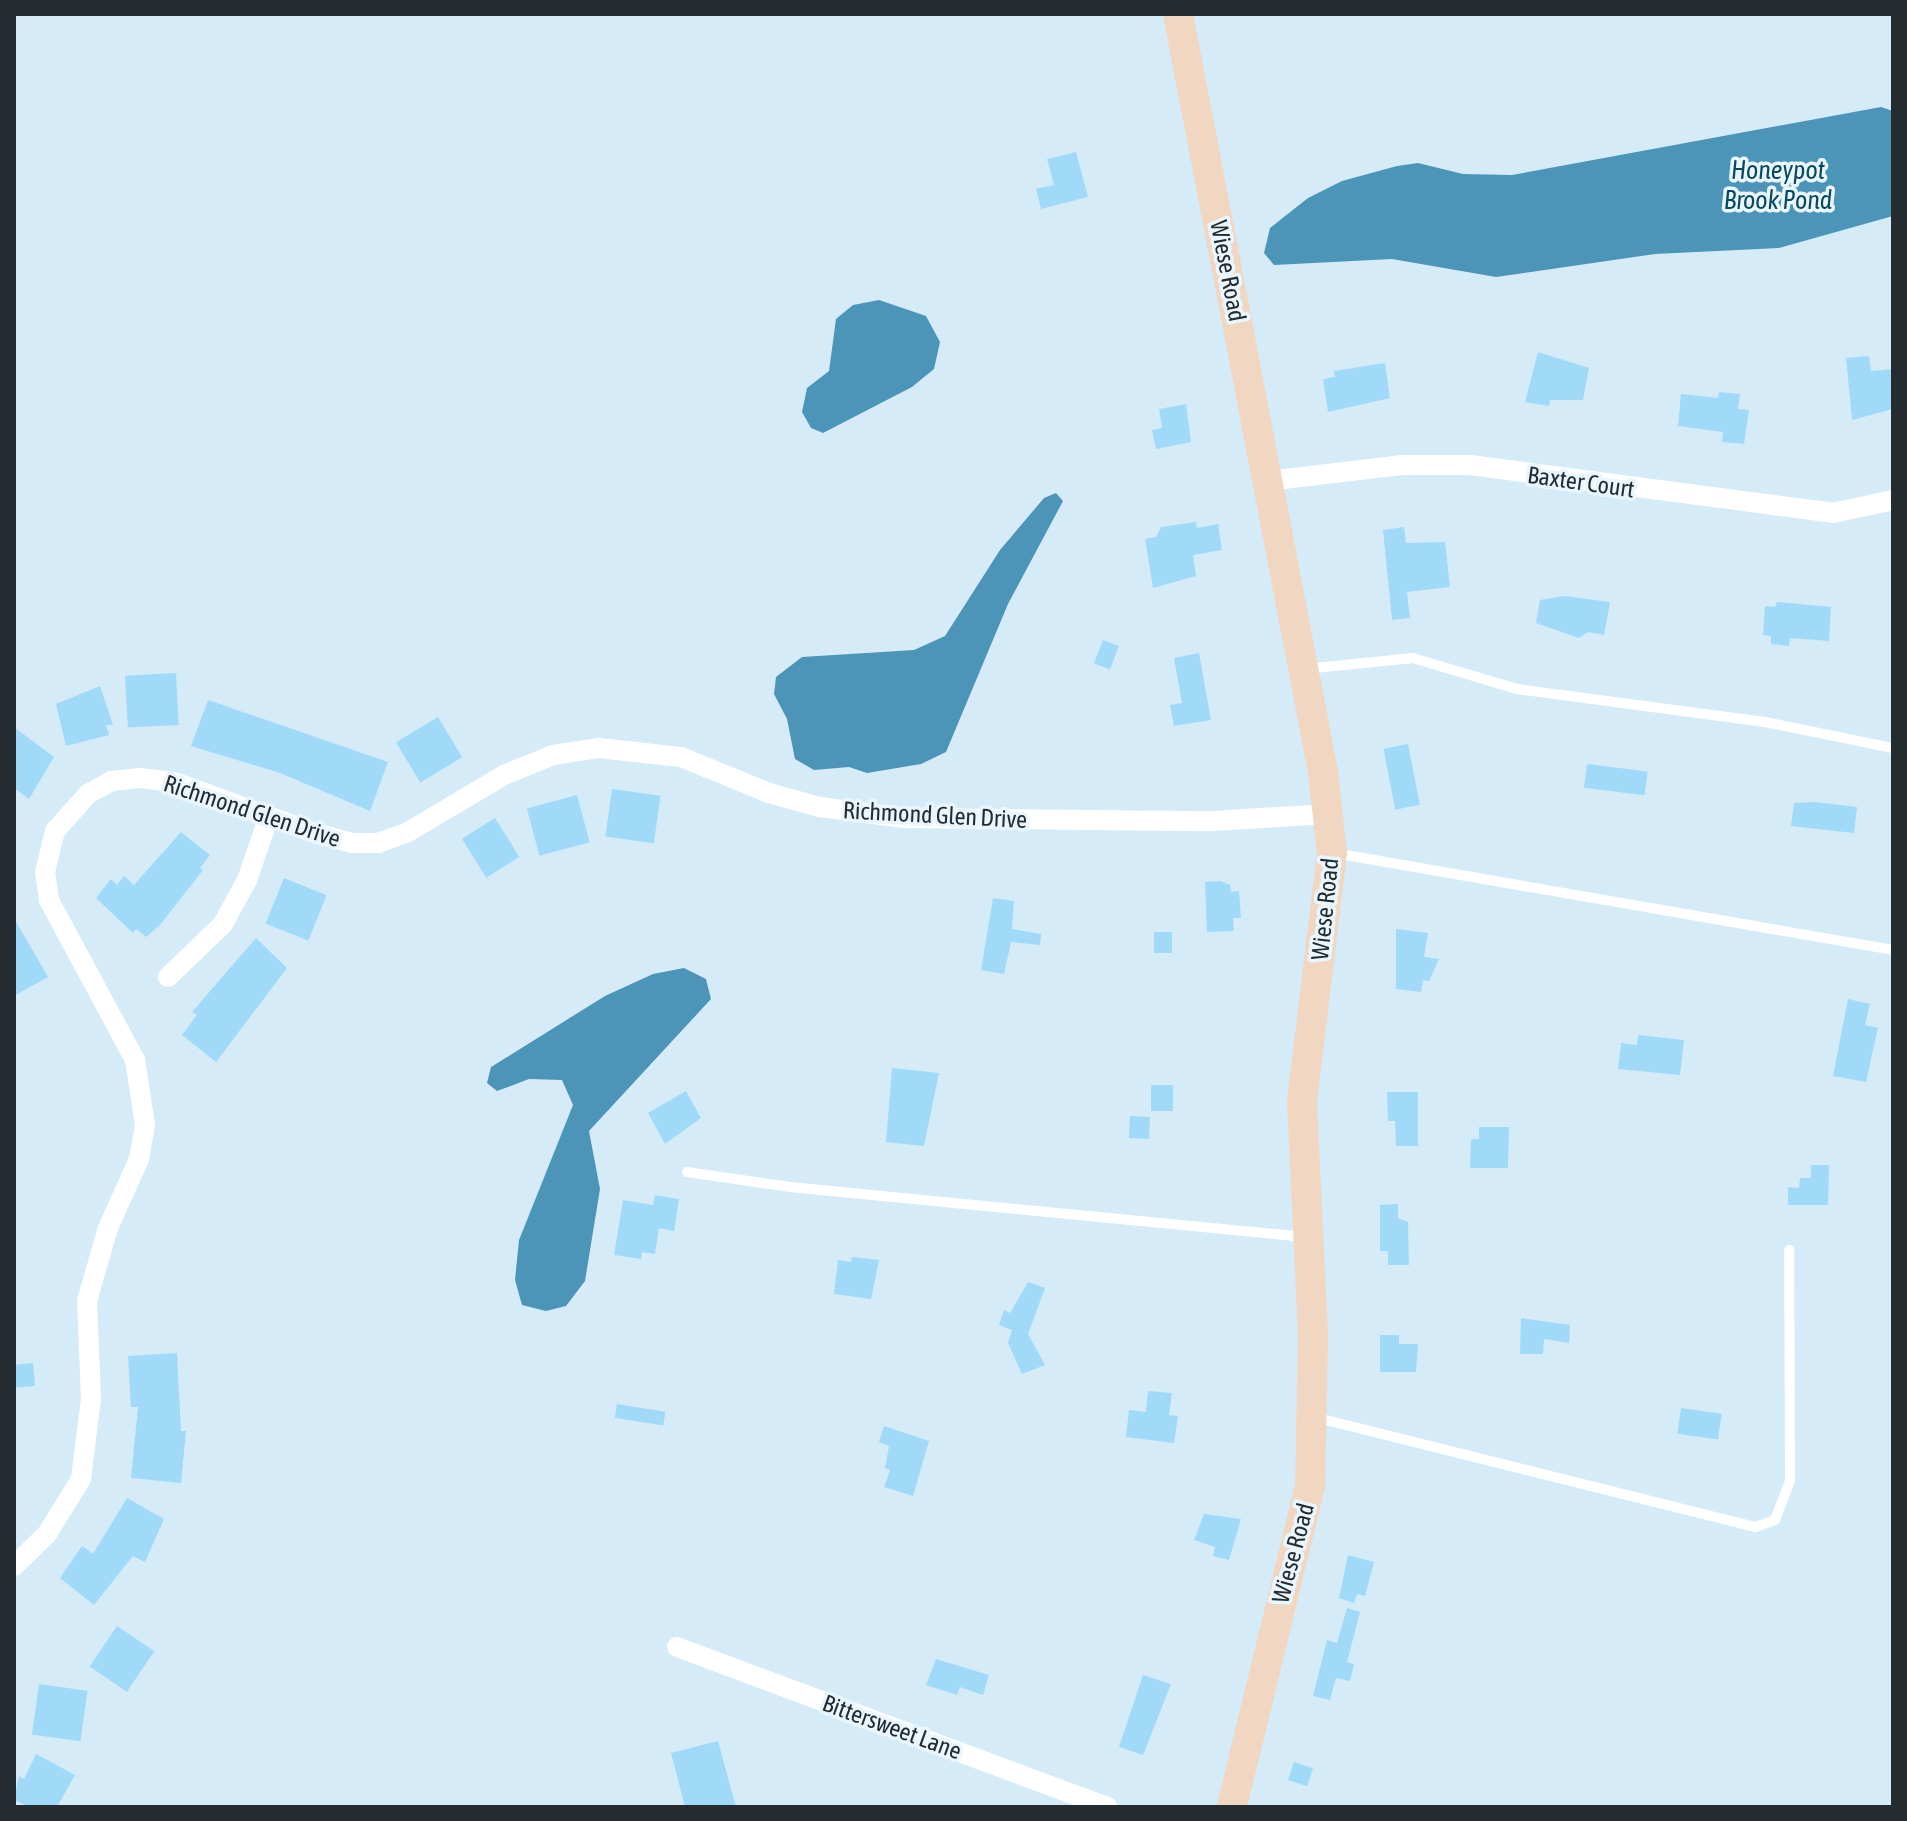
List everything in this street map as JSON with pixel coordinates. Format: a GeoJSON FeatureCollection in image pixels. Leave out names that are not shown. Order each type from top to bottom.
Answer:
{"type":"FeatureCollection","features":[{"type":"Feature","properties":{"kind":"street","name":"Wiese Road"},"geometry":{"type":"LineString","coordinates":[[1178,14],[1303,669],[1329,814],[1332,853],[1302,1102],[1312,1416],[1310,1486],[1232,1807]]}},
{"type":"Feature","properties":{"kind":"street","name":"Baxter Court"},"geometry":{"type":"LineString","coordinates":[[1268,481],[1403,465],[1470,465],[1833,513],[1893,500]]}},
{"type":"Feature","properties":{"kind":"street","name":"Richmond Glen Drive"},"geometry":{"type":"LineString","coordinates":[[14,1566],[47,1534],[81,1479],[90,1423],[87,1301],[108,1228],[139,1159],[145,1125],[135,1060],[49,900],[45,872],[49,847],[65,814],[111,781],[174,782],[352,843],[378,843],[408,832],[504,775],[553,755],[599,748],[644,749],[681,757],[769,793],[820,807],[904,818],[1213,821],[1329,814]]}},
{"type":"Feature","properties":{"kind":"street"},"geometry":{"type":"LineString","coordinates":[[168,977],[207,945],[223,924],[247,880],[269,816]]}},
{"type":"Feature","properties":{"kind":"street","name":"Bittersweet Lane"},"geometry":{"type":"LineString","coordinates":[[677,1647],[1107,1807]]}},
{"type":"Feature","properties":{"kind":"lane"},"geometry":{"type":"LineString","coordinates":[[1303,669],[1413,658],[1517,689],[1765,722],[1893,748]]}},
{"type":"Feature","properties":{"kind":"lane"},"geometry":{"type":"LineString","coordinates":[[1332,853],[1893,950]]}},
{"type":"Feature","properties":{"kind":"lane"},"geometry":{"type":"LineString","coordinates":[[687,1172],[790,1187],[1307,1238]]}},
{"type":"Feature","properties":{"kind":"lane"},"geometry":{"type":"LineString","coordinates":[[1312,1416],[1755,1527],[1775,1520],[1790,1481],[1789,1250]]}},
{"type":"Feature","properties":{"kind":"water","name":"Honeypot Brook Pond"},"geometry":{"type":"Polygon","coordinates":[[[1881,107],[1893,111],[1893,216],[1779,248],[1655,254],[1496,277],[1392,259],[1274,265],[1264,253],[1270,228],[1308,198],[1342,181],[1397,166],[1418,163],[1463,174],[1512,175],[1881,107]]]}},
{"type":"Feature","properties":{"kind":"water"},"geometry":{"type":"Polygon","coordinates":[[[879,300],[926,316],[940,342],[934,369],[912,387],[823,433],[811,428],[802,412],[807,388],[829,371],[836,319],[853,305],[879,300]]]}},
{"type":"Feature","properties":{"kind":"water"},"geometry":{"type":"Polygon","coordinates":[[[1056,493],[1063,501],[1008,604],[946,752],[921,764],[867,773],[849,767],[814,770],[795,759],[787,719],[774,694],[776,677],[802,657],[914,650],[945,636],[1000,550],[1044,498],[1056,493]]]}},
{"type":"Feature","properties":{"kind":"water"},"geometry":{"type":"Polygon","coordinates":[[[684,968],[706,979],[711,999],[589,1131],[600,1189],[585,1281],[566,1306],[546,1311],[522,1305],[515,1280],[519,1240],[573,1105],[562,1080],[529,1079],[497,1091],[487,1083],[491,1067],[605,996],[653,974],[684,968]]]}},
{"type":"Feature","properties":{"kind":"building"},"geometry":{"type":"Polygon","coordinates":[[[1076,152],[1088,197],[1041,209],[1036,189],[1054,185],[1047,159],[1076,152]]]}},
{"type":"Feature","properties":{"kind":"building"},"geometry":{"type":"Polygon","coordinates":[[[1538,352],[1589,368],[1583,400],[1550,400],[1549,406],[1525,402],[1538,352]]]}},
{"type":"Feature","properties":{"kind":"building"},"geometry":{"type":"Polygon","coordinates":[[[1869,356],[1871,371],[1893,369],[1893,409],[1852,420],[1846,358],[1869,356]]]}},
{"type":"Feature","properties":{"kind":"building"},"geometry":{"type":"Polygon","coordinates":[[[1385,363],[1390,398],[1328,412],[1323,379],[1335,377],[1334,371],[1385,363]]]}},
{"type":"Feature","properties":{"kind":"building"},"geometry":{"type":"Polygon","coordinates":[[[1719,392],[1740,394],[1738,409],[1749,410],[1744,444],[1722,442],[1723,432],[1678,426],[1681,394],[1718,398],[1719,392]]]}},
{"type":"Feature","properties":{"kind":"building"},"geometry":{"type":"Polygon","coordinates":[[[1186,404],[1191,442],[1156,449],[1152,430],[1162,428],[1159,409],[1186,404]]]}},
{"type":"Feature","properties":{"kind":"building"},"geometry":{"type":"Polygon","coordinates":[[[1196,522],[1197,528],[1218,524],[1222,550],[1193,555],[1196,576],[1153,588],[1145,539],[1156,537],[1161,527],[1196,522]]]}},
{"type":"Feature","properties":{"kind":"building"},"geometry":{"type":"Polygon","coordinates":[[[1404,527],[1406,543],[1445,542],[1450,587],[1407,592],[1410,618],[1392,620],[1383,530],[1404,527]]]}},
{"type":"Feature","properties":{"kind":"building"},"geometry":{"type":"Polygon","coordinates":[[[1564,596],[1610,602],[1604,635],[1588,632],[1579,638],[1536,623],[1540,600],[1564,596]]]}},
{"type":"Feature","properties":{"kind":"building"},"geometry":{"type":"Polygon","coordinates":[[[1777,602],[1831,607],[1829,641],[1790,638],[1789,646],[1771,644],[1771,636],[1763,635],[1765,606],[1775,607],[1777,602]]]}},
{"type":"Feature","properties":{"kind":"building"},"geometry":{"type":"Polygon","coordinates":[[[1103,640],[1119,646],[1110,669],[1094,663],[1103,640]]]}},
{"type":"Feature","properties":{"kind":"building"},"geometry":{"type":"Polygon","coordinates":[[[1199,653],[1211,720],[1174,726],[1170,705],[1182,703],[1174,658],[1199,653]]]}},
{"type":"Feature","properties":{"kind":"building"},"geometry":{"type":"Polygon","coordinates":[[[176,673],[179,725],[128,728],[125,676],[176,673]]]}},
{"type":"Feature","properties":{"kind":"building"},"geometry":{"type":"Polygon","coordinates":[[[100,686],[113,725],[106,725],[109,735],[66,746],[56,704],[100,686]]]}},
{"type":"Feature","properties":{"kind":"building"},"geometry":{"type":"Polygon","coordinates":[[[208,700],[388,762],[370,811],[280,773],[191,746],[208,700]]]}},
{"type":"Feature","properties":{"kind":"building"},"geometry":{"type":"Polygon","coordinates":[[[438,717],[462,757],[420,783],[396,742],[438,717]]]}},
{"type":"Feature","properties":{"kind":"building"},"geometry":{"type":"Polygon","coordinates":[[[14,727],[54,757],[29,799],[14,788],[14,727]]]}},
{"type":"Feature","properties":{"kind":"building"},"geometry":{"type":"Polygon","coordinates":[[[1408,744],[1420,805],[1395,810],[1383,749],[1408,744]]]}},
{"type":"Feature","properties":{"kind":"building"},"geometry":{"type":"Polygon","coordinates":[[[1587,764],[1648,771],[1645,795],[1584,788],[1587,764]]]}},
{"type":"Feature","properties":{"kind":"building"},"geometry":{"type":"Polygon","coordinates":[[[612,789],[661,796],[654,843],[605,837],[612,789]]]}},
{"type":"Feature","properties":{"kind":"building"},"geometry":{"type":"Polygon","coordinates":[[[577,795],[590,842],[539,856],[527,808],[577,795]]]}},
{"type":"Feature","properties":{"kind":"building"},"geometry":{"type":"Polygon","coordinates":[[[1794,803],[1857,807],[1854,833],[1791,826],[1794,803]]]}},
{"type":"Feature","properties":{"kind":"building"},"geometry":{"type":"Polygon","coordinates":[[[495,818],[519,857],[486,878],[462,839],[495,818]]]}},
{"type":"Feature","properties":{"kind":"building"},"geometry":{"type":"Polygon","coordinates":[[[181,832],[210,855],[200,868],[203,870],[160,925],[146,937],[136,929],[133,933],[96,898],[111,879],[117,885],[124,876],[134,885],[181,832]]]}},
{"type":"Feature","properties":{"kind":"building"},"geometry":{"type":"Polygon","coordinates":[[[284,878],[327,895],[308,941],[266,923],[284,878]]]}},
{"type":"Feature","properties":{"kind":"building"},"geometry":{"type":"Polygon","coordinates":[[[1220,881],[1230,885],[1231,892],[1239,891],[1241,918],[1233,918],[1234,931],[1207,932],[1205,882],[1220,881]]]}},
{"type":"Feature","properties":{"kind":"building"},"geometry":{"type":"Polygon","coordinates":[[[993,898],[1014,901],[1012,929],[1041,934],[1040,945],[1011,942],[1004,974],[981,970],[993,898]]]}},
{"type":"Feature","properties":{"kind":"building"},"geometry":{"type":"Polygon","coordinates":[[[14,918],[48,977],[14,996],[14,918]]]}},
{"type":"Feature","properties":{"kind":"building"},"geometry":{"type":"Polygon","coordinates":[[[1396,929],[1428,933],[1424,957],[1439,959],[1429,981],[1423,980],[1421,992],[1396,989],[1396,929]]]}},
{"type":"Feature","properties":{"kind":"building"},"geometry":{"type":"Polygon","coordinates":[[[1154,932],[1172,932],[1172,953],[1154,953],[1154,932]]]}},
{"type":"Feature","properties":{"kind":"building"},"geometry":{"type":"Polygon","coordinates":[[[256,938],[287,968],[216,1062],[182,1035],[197,1015],[192,1012],[256,938]]]}},
{"type":"Feature","properties":{"kind":"building"},"geometry":{"type":"Polygon","coordinates":[[[1848,999],[1870,1004],[1865,1025],[1878,1028],[1866,1082],[1833,1076],[1848,999]]]}},
{"type":"Feature","properties":{"kind":"building"},"geometry":{"type":"Polygon","coordinates":[[[1638,1035],[1684,1040],[1680,1075],[1618,1069],[1621,1043],[1637,1045],[1638,1035]]]}},
{"type":"Feature","properties":{"kind":"building"},"geometry":{"type":"Polygon","coordinates":[[[892,1068],[939,1073],[924,1146],[886,1142],[892,1068]]]}},
{"type":"Feature","properties":{"kind":"building"},"geometry":{"type":"Polygon","coordinates":[[[1151,1085],[1173,1085],[1173,1111],[1151,1111],[1151,1085]]]}},
{"type":"Feature","properties":{"kind":"building"},"geometry":{"type":"Polygon","coordinates":[[[686,1091],[701,1118],[665,1144],[648,1113],[686,1091]]]}},
{"type":"Feature","properties":{"kind":"building"},"geometry":{"type":"Polygon","coordinates":[[[1387,1092],[1418,1092],[1418,1146],[1396,1146],[1395,1121],[1388,1121],[1387,1092]]]}},
{"type":"Feature","properties":{"kind":"building"},"geometry":{"type":"Polygon","coordinates":[[[1130,1116],[1150,1117],[1149,1139],[1129,1138],[1130,1116]]]}},
{"type":"Feature","properties":{"kind":"building"},"geometry":{"type":"Polygon","coordinates":[[[1479,1127],[1509,1127],[1508,1168],[1470,1168],[1471,1139],[1479,1139],[1479,1127]]]}},
{"type":"Feature","properties":{"kind":"building"},"geometry":{"type":"Polygon","coordinates":[[[1811,1165],[1829,1165],[1828,1205],[1788,1205],[1788,1187],[1799,1188],[1800,1178],[1811,1178],[1811,1165]]]}},
{"type":"Feature","properties":{"kind":"building"},"geometry":{"type":"Polygon","coordinates":[[[655,1195],[679,1199],[674,1231],[659,1228],[655,1254],[642,1252],[641,1259],[614,1255],[623,1200],[653,1205],[655,1195]]]}},
{"type":"Feature","properties":{"kind":"building"},"geometry":{"type":"Polygon","coordinates":[[[1398,1204],[1398,1218],[1408,1222],[1409,1265],[1388,1265],[1388,1251],[1380,1251],[1380,1205],[1398,1204]]]}},
{"type":"Feature","properties":{"kind":"building"},"geometry":{"type":"Polygon","coordinates":[[[852,1257],[879,1260],[871,1299],[834,1294],[838,1260],[851,1262],[852,1257]]]}},
{"type":"Feature","properties":{"kind":"building"},"geometry":{"type":"Polygon","coordinates":[[[1028,1282],[1045,1288],[1028,1334],[1045,1365],[1022,1374],[1008,1343],[1012,1330],[999,1325],[1004,1310],[1010,1313],[1028,1282]]]}},
{"type":"Feature","properties":{"kind":"building"},"geometry":{"type":"Polygon","coordinates":[[[1521,1318],[1570,1325],[1569,1343],[1544,1339],[1543,1354],[1520,1354],[1521,1318]]]}},
{"type":"Feature","properties":{"kind":"building"},"geometry":{"type":"Polygon","coordinates":[[[1380,1335],[1399,1335],[1399,1344],[1418,1344],[1416,1372],[1380,1372],[1380,1335]]]}},
{"type":"Feature","properties":{"kind":"building"},"geometry":{"type":"Polygon","coordinates":[[[177,1353],[181,1431],[186,1431],[181,1483],[131,1478],[138,1407],[131,1407],[128,1356],[177,1353]]]}},
{"type":"Feature","properties":{"kind":"building"},"geometry":{"type":"Polygon","coordinates":[[[33,1363],[35,1386],[16,1388],[14,1365],[33,1363]]]}},
{"type":"Feature","properties":{"kind":"building"},"geometry":{"type":"Polygon","coordinates":[[[1148,1391],[1172,1393],[1169,1415],[1178,1416],[1174,1443],[1126,1437],[1129,1410],[1146,1412],[1148,1391]]]}},
{"type":"Feature","properties":{"kind":"building"},"geometry":{"type":"Polygon","coordinates":[[[617,1404],[665,1412],[663,1425],[615,1418],[617,1404]]]}},
{"type":"Feature","properties":{"kind":"building"},"geometry":{"type":"Polygon","coordinates":[[[1681,1408],[1722,1414],[1718,1439],[1677,1434],[1681,1408]]]}},
{"type":"Feature","properties":{"kind":"building"},"geometry":{"type":"Polygon","coordinates":[[[884,1426],[929,1441],[913,1496],[884,1487],[890,1470],[885,1468],[889,1446],[879,1442],[884,1426]]]}},
{"type":"Feature","properties":{"kind":"building"},"geometry":{"type":"Polygon","coordinates":[[[127,1498],[164,1519],[145,1562],[133,1556],[94,1605],[60,1578],[82,1546],[93,1554],[127,1498]]]}},
{"type":"Feature","properties":{"kind":"building"},"geometry":{"type":"Polygon","coordinates":[[[1204,1514],[1241,1519],[1229,1560],[1213,1556],[1215,1547],[1194,1540],[1204,1514]]]}},
{"type":"Feature","properties":{"kind":"building"},"geometry":{"type":"Polygon","coordinates":[[[1348,1555],[1374,1562],[1365,1596],[1357,1594],[1354,1603],[1339,1598],[1348,1555]]]}},
{"type":"Feature","properties":{"kind":"building"},"geometry":{"type":"Polygon","coordinates":[[[1347,1608],[1360,1612],[1347,1662],[1354,1664],[1350,1681],[1336,1678],[1330,1700],[1313,1696],[1327,1640],[1337,1643],[1347,1608]]]}},
{"type":"Feature","properties":{"kind":"building"},"geometry":{"type":"Polygon","coordinates":[[[117,1626],[154,1651],[127,1692],[90,1667],[117,1626]]]}},
{"type":"Feature","properties":{"kind":"building"},"geometry":{"type":"Polygon","coordinates":[[[936,1659],[989,1675],[983,1695],[960,1687],[957,1695],[926,1685],[936,1659]]]}},
{"type":"Feature","properties":{"kind":"building"},"geometry":{"type":"Polygon","coordinates":[[[1143,1675],[1171,1684],[1143,1755],[1119,1747],[1143,1675]]]}},
{"type":"Feature","properties":{"kind":"building"},"geometry":{"type":"Polygon","coordinates":[[[39,1684],[88,1691],[80,1741],[32,1735],[39,1684]]]}},
{"type":"Feature","properties":{"kind":"building"},"geometry":{"type":"Polygon","coordinates":[[[718,1741],[736,1807],[685,1807],[671,1753],[718,1741]]]}},
{"type":"Feature","properties":{"kind":"building"},"geometry":{"type":"Polygon","coordinates":[[[36,1754],[75,1775],[57,1807],[30,1807],[14,1800],[19,1776],[24,1779],[36,1754]]]}},
{"type":"Feature","properties":{"kind":"building"},"geometry":{"type":"Polygon","coordinates":[[[1294,1762],[1313,1768],[1307,1786],[1288,1780],[1294,1762]]]}}]}
